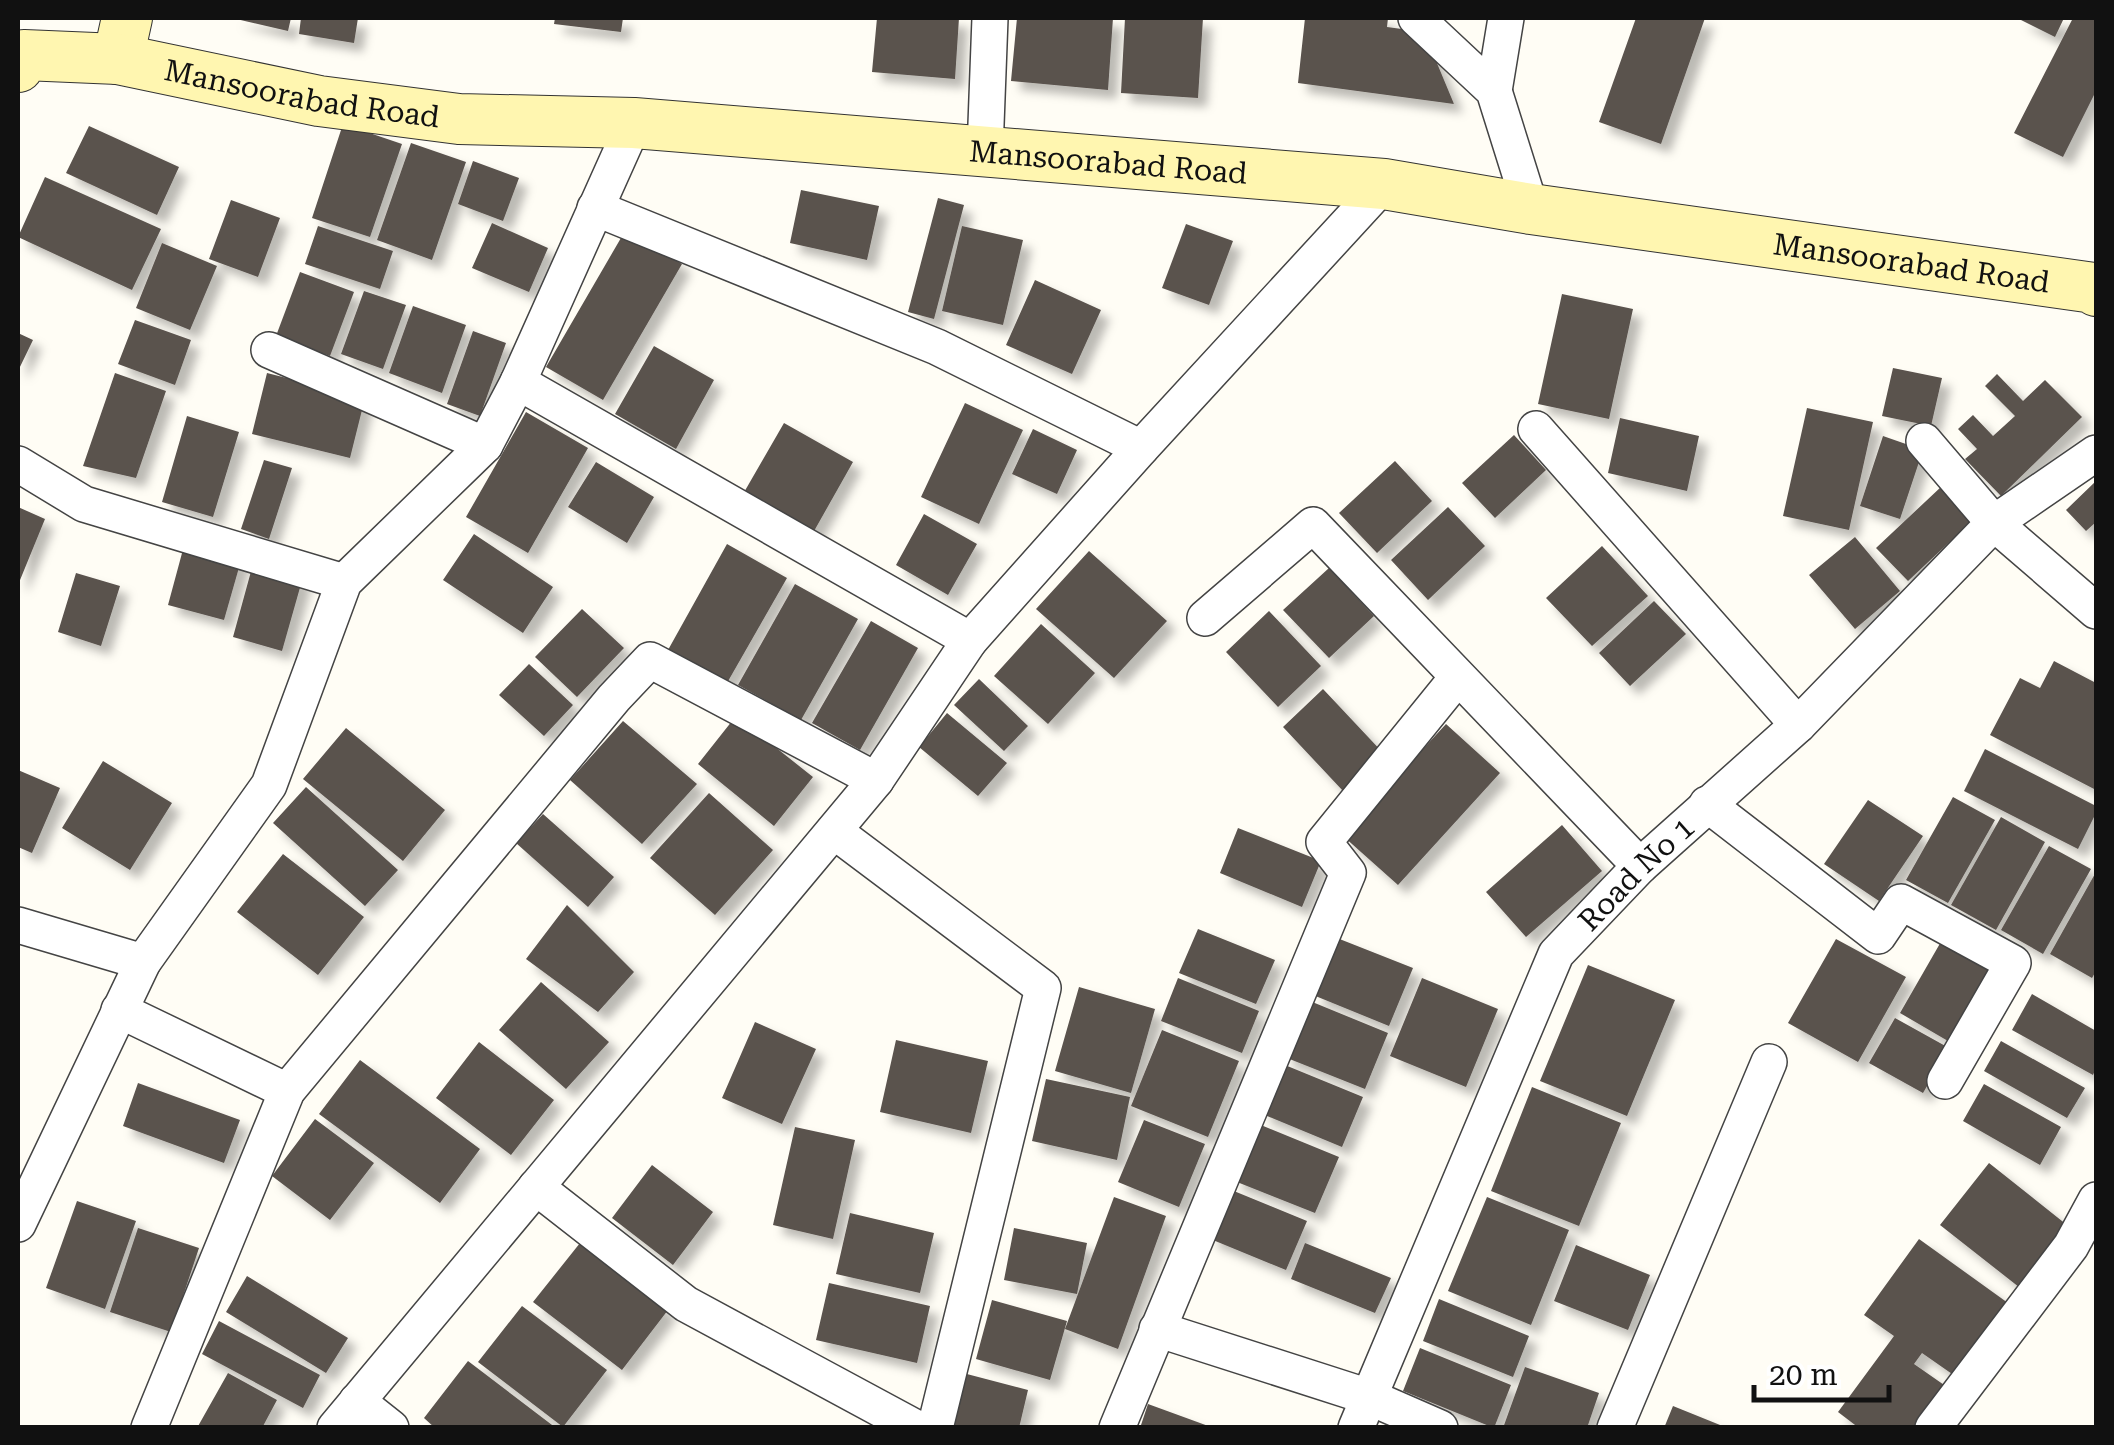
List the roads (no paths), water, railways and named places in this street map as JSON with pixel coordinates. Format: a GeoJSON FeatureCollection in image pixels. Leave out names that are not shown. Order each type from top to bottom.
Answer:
{"type":"FeatureCollection","features":[{"type":"Feature","properties":{"kind":"street"},"geometry":{"type":"LineString","coordinates":[[986,151],[990,18]]}},
{"type":"Feature","properties":{"kind":"street"},"geometry":{"type":"LineString","coordinates":[[1416,18],[1494,92]]}},
{"type":"Feature","properties":{"kind":"street"},"geometry":{"type":"LineString","coordinates":[[1506,18],[1494,92],[1530,209]]}},
{"type":"Feature","properties":{"kind":"street","name":"Mansoorabad Road"},"geometry":{"type":"LineString","coordinates":[[20,58],[123,38],[318,101],[460,119],[634,123],[1384,184],[1530,209],[2094,288],[2096,292]]}},
{"type":"Feature","properties":{"kind":"street"},"geometry":{"type":"LineString","coordinates":[[18,1224],[143,962],[268,785],[344,582],[484,444],[518,382],[634,123]]}},
{"type":"Feature","properties":{"kind":"street"},"geometry":{"type":"LineString","coordinates":[[391,1428],[346,1414],[876,780],[970,640],[1384,184]]}},
{"type":"Feature","properties":{"kind":"street"},"geometry":{"type":"LineString","coordinates":[[595,208],[938,348],[1141,448]]}},
{"type":"Feature","properties":{"kind":"street"},"geometry":{"type":"LineString","coordinates":[[268,350],[484,444]]}},
{"type":"Feature","properties":{"kind":"street"},"geometry":{"type":"LineString","coordinates":[[518,382],[970,640]]}},
{"type":"Feature","properties":{"kind":"street"},"geometry":{"type":"LineString","coordinates":[[1536,429],[1798,725]]}},
{"type":"Feature","properties":{"kind":"street"},"geometry":{"type":"LineString","coordinates":[[1924,441],[1994,523],[2096,610]]}},
{"type":"Feature","properties":{"kind":"street","name":"Road No 1"},"geometry":{"type":"LineString","coordinates":[[1362,1412],[1556,954],[1640,866],[1798,725],[1994,523],[2096,453]]}},
{"type":"Feature","properties":{"kind":"street"},"geometry":{"type":"LineString","coordinates":[[18,464],[84,504],[344,582]]}},
{"type":"Feature","properties":{"kind":"street"},"geometry":{"type":"LineString","coordinates":[[1205,618],[1313,525],[1640,866]]}},
{"type":"Feature","properties":{"kind":"street"},"geometry":{"type":"LineString","coordinates":[[149,1428],[287,1091],[601,713],[650,660],[876,780]]}},
{"type":"Feature","properties":{"kind":"street"},"geometry":{"type":"LineString","coordinates":[[1117,1428],[1348,873],[1324,842],[1457,678]]}},
{"type":"Feature","properties":{"kind":"street"},"geometry":{"type":"LineString","coordinates":[[1708,804],[1878,936],[1901,902],[2012,962],[1945,1081]]}},
{"type":"Feature","properties":{"kind":"street"},"geometry":{"type":"LineString","coordinates":[[834,831],[1043,988],[935,1428]]}},
{"type":"Feature","properties":{"kind":"street"},"geometry":{"type":"LineString","coordinates":[[18,925],[143,962]]}},
{"type":"Feature","properties":{"kind":"street"},"geometry":{"type":"LineString","coordinates":[[119,1010],[287,1091]]}},
{"type":"Feature","properties":{"kind":"street"},"geometry":{"type":"LineString","coordinates":[[1615,1428],[1769,1062]]}},
{"type":"Feature","properties":{"kind":"street"},"geometry":{"type":"LineString","coordinates":[[536,1187],[686,1304],[916,1428]]}},
{"type":"Feature","properties":{"kind":"street"},"geometry":{"type":"LineString","coordinates":[[1933,1428],[2071,1246],[2096,1200]]}},
{"type":"Feature","properties":{"kind":"street"},"geometry":{"type":"LineString","coordinates":[[1156,1329],[1362,1412],[1440,1428]]}}]}
